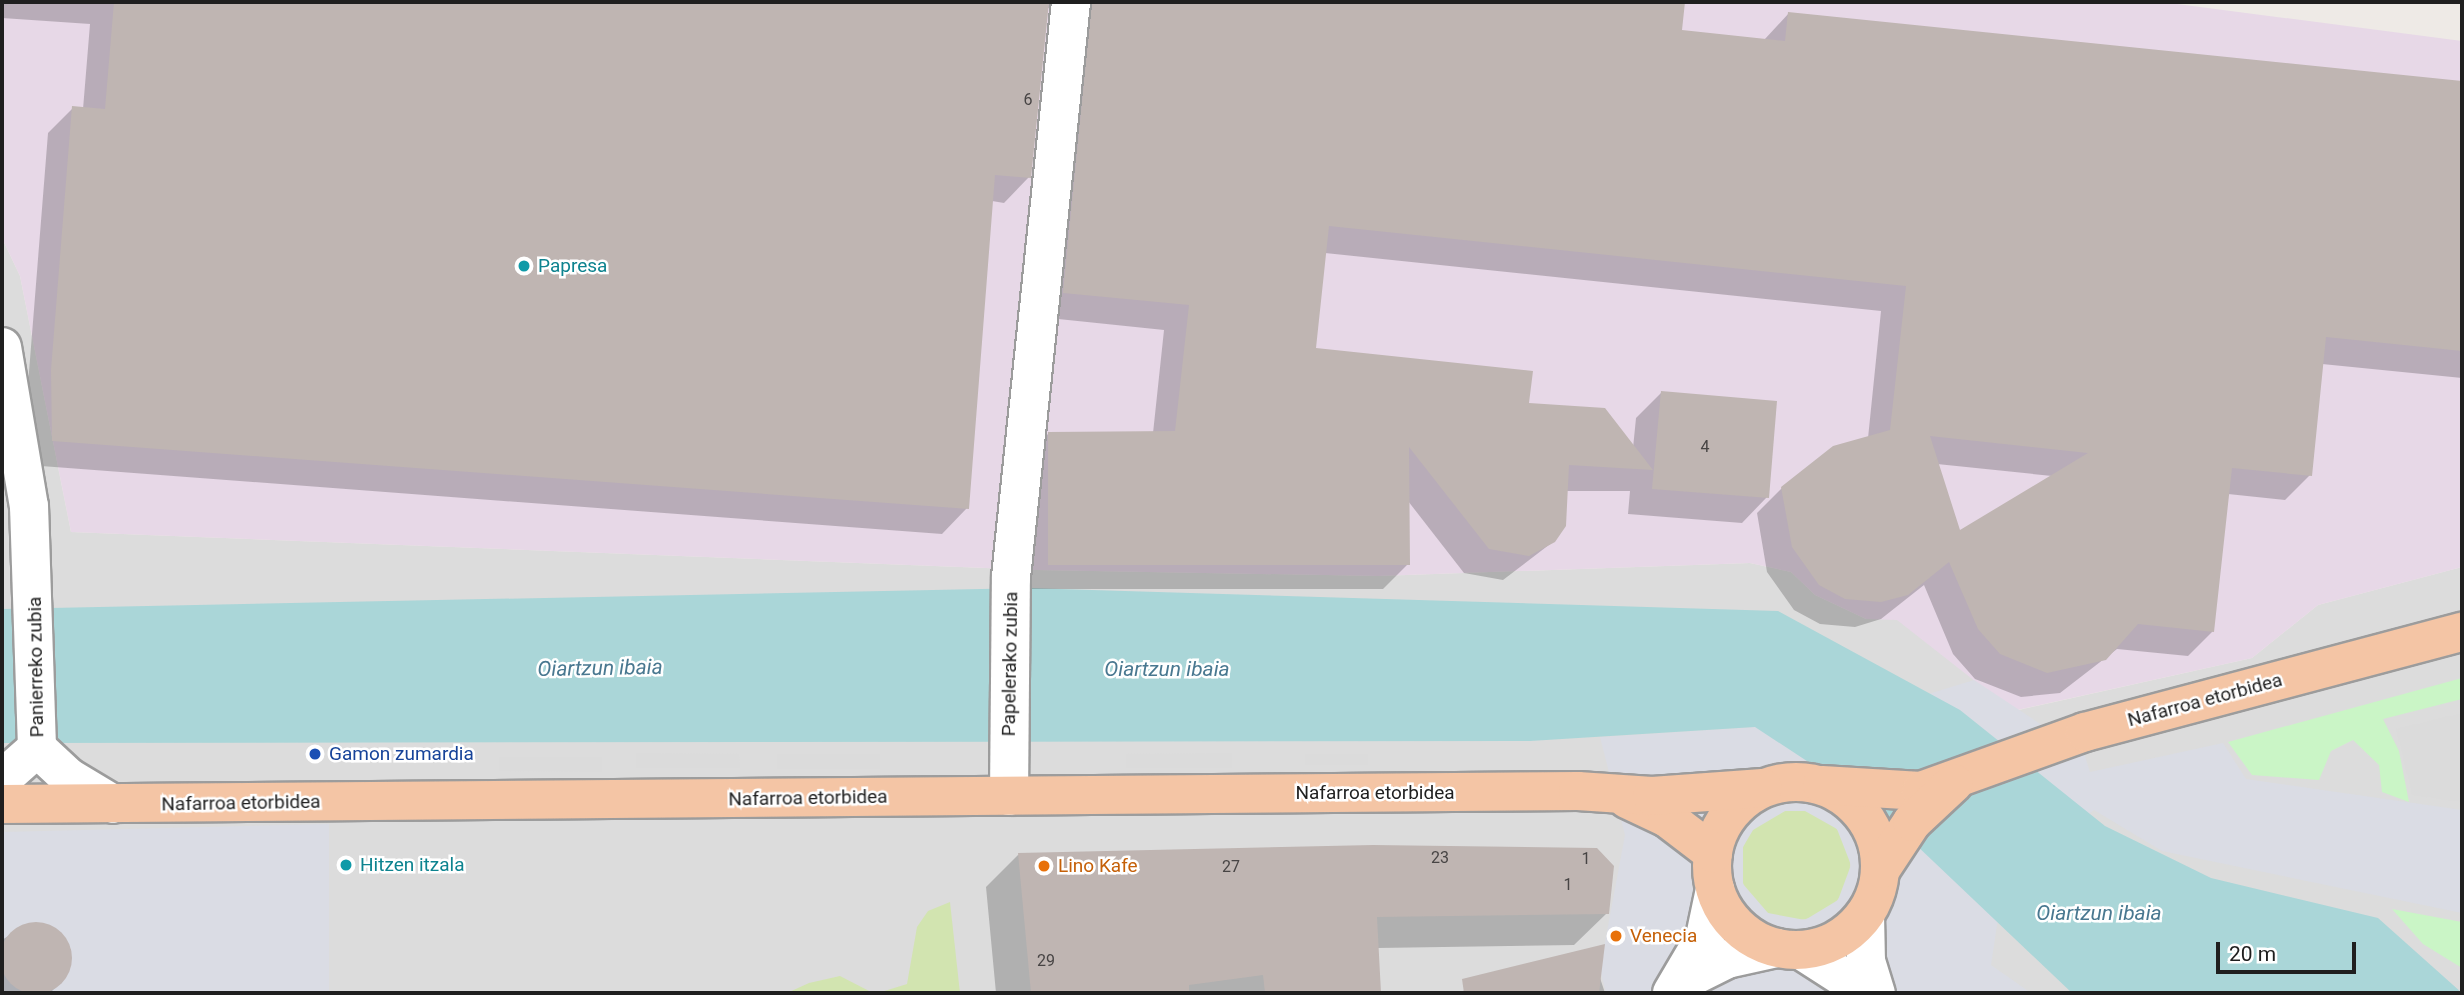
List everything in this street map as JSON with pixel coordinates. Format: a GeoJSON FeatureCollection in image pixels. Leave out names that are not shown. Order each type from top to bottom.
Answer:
{"type":"FeatureCollection","features":[{"type":"Feature","properties":{"kind":"main road","name":"Nafarroa etorbidea"},"geometry":{"type":"LineString","coordinates":[[1822,785],[1888,793],[1954,783],[2085,732],[2462,632]]}},
{"type":"Feature","properties":{"kind":"main road"},"geometry":{"type":"LineString","coordinates":[[1792,782],[1822,785],[1865,818],[1881,869],[1865,915],[1837,939],[1789,949],[1732,921],[1714,871],[1730,815],[1763,788],[1792,782]]}},
{"type":"Feature","properties":{"kind":"main road","name":"Nafarroa etorbidea"},"geometry":{"type":"LineString","coordinates":[[1881,869],[1912,822],[1954,783]]}},
{"type":"Feature","properties":{"kind":"main road","name":"Nafarroa etorbidea"},"geometry":{"type":"LineString","coordinates":[[2,804],[1615,794],[1763,788]]}},
{"type":"Feature","properties":{"kind":"main road","name":"Nafarroa etorbidea"},"geometry":{"type":"LineString","coordinates":[[1615,794],[1667,818],[1714,871]]}},
{"type":"Feature","properties":{"kind":"street","name":"Papelerako zubia"},"geometry":{"type":"LineString","coordinates":[[1009,796],[1011,577],[1071,2]]}},
{"type":"Feature","properties":{"kind":"street","name":"Panierreko zubia"},"geometry":{"type":"LineString","coordinates":[[2,347],[34,589],[37,748],[68,777],[113,804]]}},
{"type":"Feature","properties":{"kind":"street","name":"Panierreko zubia"},"geometry":{"type":"LineString","coordinates":[[2,779],[37,748]]}},
{"type":"Feature","properties":{"kind":"street"},"geometry":{"type":"LineString","coordinates":[[1677,988],[1704,937],[1714,871]]}},
{"type":"Feature","properties":{"kind":"street"},"geometry":{"type":"LineString","coordinates":[[1865,915],[1866,961],[1876,993]]}},
{"type":"Feature","properties":{"kind":"street"},"geometry":{"type":"LineString","coordinates":[[1677,988],[1727,958],[1789,949],[1868,993]]}},
{"type":"Feature","properties":{"kind":"shaded area","name":"Papresa"},"geometry":{"type":"Polygon","coordinates":[[[2,2],[2162,2],[2462,41],[2462,567],[2318,605],[2252,658],[2013,711],[1897,620],[1866,619],[1815,595],[1791,572],[1750,563],[1378,576],[1035,570],[71,532],[20,276],[2,238],[2,2]]]}},
{"type":"Feature","properties":{"kind":"shaded area"},"geometry":{"type":"Polygon","coordinates":[[[2,238],[20,276],[71,532],[1035,570],[1378,576],[1750,563],[1791,572],[1815,595],[1866,619],[1897,619],[2014,711],[2252,658],[2318,605],[2462,567],[2462,993],[2,993],[2,238]]]}},
{"type":"Feature","properties":{"kind":"shaded area"},"geometry":{"type":"Polygon","coordinates":[[[1974,680],[2084,753],[2090,772],[2223,743],[2246,779],[2462,810],[2462,913],[2162,851],[2094,810],[2004,879],[1991,965],[2031,993],[1606,993],[1600,969],[1625,835],[1600,737],[1755,727],[1880,709],[1974,680]],[[1785,811],[1753,830],[1743,847],[1743,884],[1768,913],[1805,920],[1838,900],[1851,865],[1837,829],[1805,811],[1785,811]]]}},
{"type":"Feature","properties":{"kind":"shaded area"},"geometry":{"type":"Polygon","coordinates":[[[2462,713],[2462,802],[2412,795],[2396,729],[2462,713]]]}},
{"type":"Feature","properties":{"kind":"shaded area"},"geometry":{"type":"Polygon","coordinates":[[[636,753],[739,754],[740,768],[636,768],[636,753]]]}},
{"type":"Feature","properties":{"kind":"shaded area"},"geometry":{"type":"Polygon","coordinates":[[[1232,753],[1232,768],[1126,768],[1126,754],[1232,753]]]}},
{"type":"Feature","properties":{"kind":"shaded area"},"geometry":{"type":"Polygon","coordinates":[[[777,754],[880,754],[880,769],[777,769],[777,754]]]}},
{"type":"Feature","properties":{"kind":"shaded area"},"geometry":{"type":"Polygon","coordinates":[[[1305,754],[1368,754],[1368,765],[1305,765],[1305,754]]]}},
{"type":"Feature","properties":{"kind":"shaded area"},"geometry":{"type":"Polygon","coordinates":[[[499,757],[602,757],[602,772],[499,771],[499,757]]]}},
{"type":"Feature","properties":{"kind":"shaded area"},"geometry":{"type":"Polygon","coordinates":[[[329,824],[329,993],[2,993],[2,832],[329,824]]]}},
{"type":"Feature","properties":{"kind":"green space"},"geometry":{"type":"Polygon","coordinates":[[[2462,678],[2462,699],[2383,719],[2399,751],[2409,802],[2382,792],[2379,765],[2353,740],[2331,751],[2319,780],[2252,775],[2228,742],[2462,678]]]}},
{"type":"Feature","properties":{"kind":"green space"},"geometry":{"type":"Polygon","coordinates":[[[1795,810],[1816,814],[1834,826],[1846,844],[1850,865],[1846,886],[1834,904],[1816,916],[1795,920],[1774,916],[1756,904],[1744,886],[1740,865],[1744,844],[1756,826],[1774,814],[1795,810]]]}},
{"type":"Feature","properties":{"kind":"green space"},"geometry":{"type":"Polygon","coordinates":[[[950,902],[960,993],[878,993],[907,984],[917,927],[928,911],[950,902]]]}},
{"type":"Feature","properties":{"kind":"green space"},"geometry":{"type":"Polygon","coordinates":[[[2392,909],[2462,922],[2462,968],[2423,944],[2392,909]]]}},
{"type":"Feature","properties":{"kind":"green space"},"geometry":{"type":"Polygon","coordinates":[[[840,976],[873,993],[787,993],[809,983],[840,976]]]}},
{"type":"Feature","properties":{"kind":"water","name":"Oiartzun ibaia"},"geometry":{"type":"Polygon","coordinates":[[[1027,588],[1778,611],[1960,710],[2105,826],[2211,878],[2378,918],[2462,993],[2072,993],[1874,805],[1755,727],[1530,741],[2,743],[2,609],[1027,588]]]}},
{"type":"Feature","properties":{"kind":"building","name":"Papresa"},"geometry":{"type":"Polygon","coordinates":[[[114,2],[1049,2],[1031,178],[995,175],[969,509],[52,441],[51,370],[72,106],[105,109],[114,2]]]}},
{"type":"Feature","properties":{"kind":"building"},"geometry":{"type":"Polygon","coordinates":[[[1092,2],[1685,2],[1682,30],[1785,41],[1788,12],[2462,81],[2462,351],[2326,337],[2312,476],[2232,468],[2214,632],[2138,624],[2106,660],[2047,673],[2000,654],[1978,629],[1949,562],[1908,595],[1881,602],[1845,599],[1819,585],[1792,547],[1781,487],[1833,446],[1890,430],[1906,286],[1329,226],[1316,348],[1533,371],[1529,403],[1605,408],[1653,470],[1569,465],[1566,526],[1555,542],[1529,556],[1489,549],[1409,447],[1410,565],[1048,565],[1048,432],[1175,431],[1189,305],[1063,293],[1092,2]],[[1930,436],[1960,530],[2088,453],[1930,436]]]}},
{"type":"Feature","properties":{"kind":"building"},"geometry":{"type":"Polygon","coordinates":[[[1661,391],[1777,401],[1769,498],[1652,489],[1661,391]]]}},
{"type":"Feature","properties":{"kind":"building"},"geometry":{"type":"Polygon","coordinates":[[[1373,845],[1597,848],[1614,866],[1609,914],[1377,917],[1381,993],[1265,993],[1263,975],[1189,985],[1189,993],[1031,993],[1018,853],[1373,845]]]}},
{"type":"Feature","properties":{"kind":"building"},"geometry":{"type":"Polygon","coordinates":[[[36,922],[56,928],[66,938],[72,958],[66,978],[56,988],[36,994],[16,988],[6,978],[0,958],[6,938],[16,928],[36,922]]]}},
{"type":"Feature","properties":{"kind":"building"},"geometry":{"type":"Polygon","coordinates":[[[1605,944],[1599,993],[1464,993],[1462,979],[1605,944]]]}},
{"type":"Feature","properties":{"kind":"place","name":"Papresa"},"geometry":{"type":"Point","coordinates":[524,266]}},
{"type":"Feature","properties":{"kind":"place","name":"Gamon zumardia"},"geometry":{"type":"Point","coordinates":[315,754]}},
{"type":"Feature","properties":{"kind":"place","name":"Hitzen itzala"},"geometry":{"type":"Point","coordinates":[346,865]}},
{"type":"Feature","properties":{"kind":"place","name":"Lino Kafe"},"geometry":{"type":"Point","coordinates":[1044,866]}},
{"type":"Feature","properties":{"kind":"place","name":"Venecia"},"geometry":{"type":"Point","coordinates":[1616,936]}}]}
